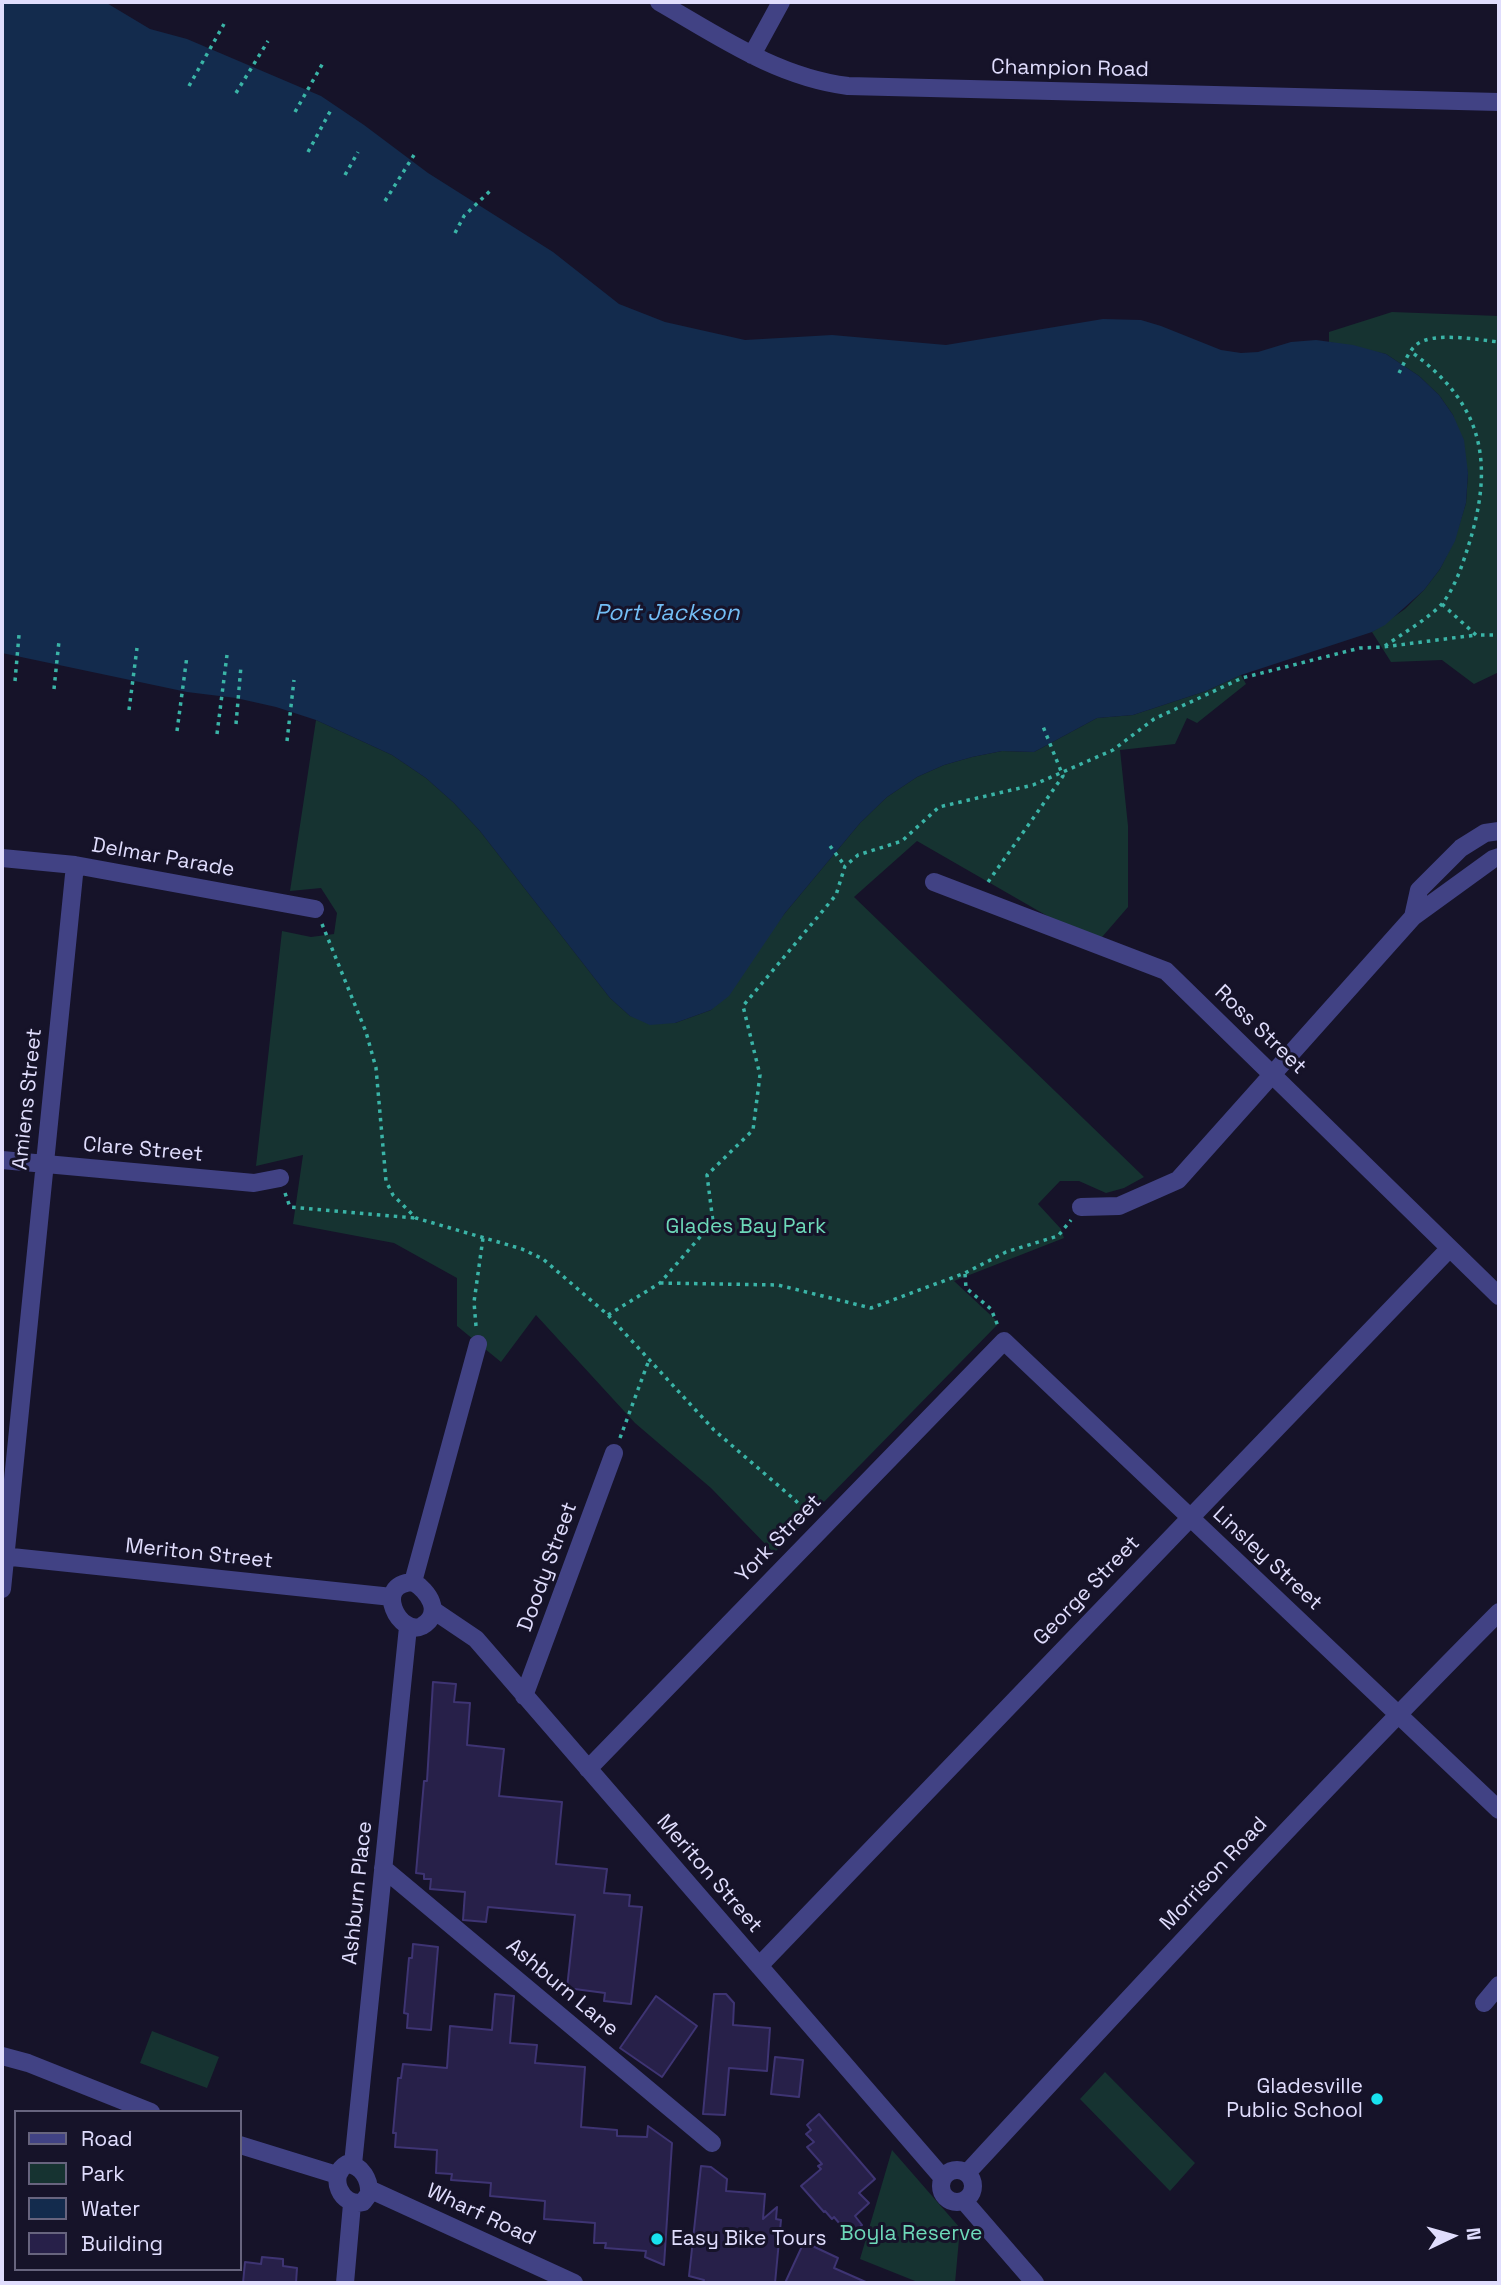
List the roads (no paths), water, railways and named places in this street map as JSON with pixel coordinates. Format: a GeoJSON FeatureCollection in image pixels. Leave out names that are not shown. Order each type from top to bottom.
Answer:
{"type":"FeatureCollection","features":[{"type":"Feature","properties":{"kind":"street","name":"Champion Road"},"geometry":{"type":"LineString","coordinates":[[659,2],[752,55],[797,76],[848,86],[1499,102]]}},
{"type":"Feature","properties":{"kind":"street"},"geometry":{"type":"LineString","coordinates":[[752,55],[781,2]]}},
{"type":"Feature","properties":{"kind":"street"},"geometry":{"type":"LineString","coordinates":[[1413,918],[1419,890],[1461,848],[1485,833],[1499,831]]}},
{"type":"Feature","properties":{"kind":"street"},"geometry":{"type":"LineString","coordinates":[[1081,1207],[1119,1206],[1178,1180],[1413,918],[1499,857]]}},
{"type":"Feature","properties":{"kind":"street","name":"Delmar Parade"},"geometry":{"type":"LineString","coordinates":[[2,858],[75,865],[315,909]]}},
{"type":"Feature","properties":{"kind":"street","name":"Amiens Street"},"geometry":{"type":"LineString","coordinates":[[2,1589],[3,1556],[75,865]]}},
{"type":"Feature","properties":{"kind":"street","name":"Ross Street"},"geometry":{"type":"LineString","coordinates":[[934,882],[1166,971],[1499,1296]]}},
{"type":"Feature","properties":{"kind":"street","name":"Clare Street"},"geometry":{"type":"LineString","coordinates":[[2,1160],[254,1183],[280,1178]]}},
{"type":"Feature","properties":{"kind":"street","name":"George Street"},"geometry":{"type":"LineString","coordinates":[[759,1966],[1449,1249]]}},
{"type":"Feature","properties":{"kind":"street","name":"Linsley Street"},"geometry":{"type":"LineString","coordinates":[[1004,1341],[1499,1810]]}},
{"type":"Feature","properties":{"kind":"street","name":"York Street"},"geometry":{"type":"LineString","coordinates":[[588,1769],[1004,1341]]}},
{"type":"Feature","properties":{"kind":"street"},"geometry":{"type":"LineString","coordinates":[[413,1582],[478,1344]]}},
{"type":"Feature","properties":{"kind":"street","name":"Doody Street"},"geometry":{"type":"LineString","coordinates":[[524,1696],[614,1453]]}},
{"type":"Feature","properties":{"kind":"street","name":"Meriton Street"},"geometry":{"type":"LineString","coordinates":[[3,1556],[391,1597]]}},
{"type":"Feature","properties":{"kind":"street"},"geometry":{"type":"LineString","coordinates":[[413,1582],[431,1599],[433,1611],[426,1623],[420,1627],[408,1626],[398,1616],[391,1597],[402,1583],[413,1582]]}},
{"type":"Feature","properties":{"kind":"street","name":"Meriton Street"},"geometry":{"type":"LineString","coordinates":[[433,1611],[476,1640],[942,2177]]}},
{"type":"Feature","properties":{"kind":"street","name":"Morrison Road"},"geometry":{"type":"LineString","coordinates":[[967,2173],[1158,1966],[1499,1612]]}},
{"type":"Feature","properties":{"kind":"street","name":"Ashburn Place"},"geometry":{"type":"LineString","coordinates":[[353,2164],[408,1626]]}},
{"type":"Feature","properties":{"kind":"street","name":"Ashburn Lane"},"geometry":{"type":"LineString","coordinates":[[383,1868],[712,2143]]}},
{"type":"Feature","properties":{"kind":"street"},"geometry":{"type":"LineString","coordinates":[[1484,2003],[1499,1985]]}},
{"type":"Feature","properties":{"kind":"street"},"geometry":{"type":"LineString","coordinates":[[2,2056],[28,2063],[146,2110]]}},
{"type":"Feature","properties":{"kind":"street"},"geometry":{"type":"LineString","coordinates":[[242,2147],[337,2175]]}},
{"type":"Feature","properties":{"kind":"street"},"geometry":{"type":"LineString","coordinates":[[353,2164],[364,2174],[369,2194],[363,2202],[352,2204],[337,2185],[337,2175],[341,2168],[353,2164]]}},
{"type":"Feature","properties":{"kind":"street"},"geometry":{"type":"LineString","coordinates":[[957,2169],[967,2173],[973,2188],[964,2201],[953,2202],[944,2197],[940,2187],[942,2177],[957,2169]]}},
{"type":"Feature","properties":{"kind":"street","name":"Wharf Road"},"geometry":{"type":"LineString","coordinates":[[369,2189],[574,2283]]}},
{"type":"Feature","properties":{"kind":"street"},"geometry":{"type":"LineString","coordinates":[[964,2201],[1035,2283]]}},
{"type":"Feature","properties":{"kind":"street"},"geometry":{"type":"LineString","coordinates":[[345,2283],[352,2204]]}},
{"type":"Feature","properties":{"kind":"water","name":"Port Jackson"},"geometry":{"type":"Polygon","coordinates":[[[2,2],[105,2],[150,29],[187,39],[321,96],[428,173],[553,252],[619,304],[665,322],[745,340],[832,335],[946,345],[1103,319],[1141,320],[1221,350],[1241,353],[1258,352],[1291,342],[1316,340],[1353,345],[1386,354],[1419,376],[1439,395],[1453,415],[1464,440],[1468,473],[1466,503],[1455,541],[1440,569],[1424,590],[1385,625],[1372,632],[1241,675],[1206,691],[1133,715],[1097,718],[1034,752],[1002,751],[972,757],[917,777],[887,797],[860,823],[785,913],[729,996],[711,1010],[675,1023],[650,1025],[630,1016],[610,998],[480,831],[454,803],[426,778],[392,755],[316,720],[276,707],[236,698],[187,692],[2,653],[2,2]]]}},
{"type":"Feature","properties":{"kind":"place","name":"Gladesville Public School"},"geometry":{"type":"Point","coordinates":[1377,2099]}},
{"type":"Feature","properties":{"kind":"place","name":"Easy Bike Tours"},"geometry":{"type":"Point","coordinates":[657,2239]}},
{"type":"Feature","properties":{"kind":"park label","name":"Glades Bay Park"},"geometry":{"type":"Point","coordinates":[746,1227]}},
{"type":"Feature","properties":{"kind":"park label","name":"Boyla Reserve"},"geometry":{"type":"Point","coordinates":[911,2234]}}]}
